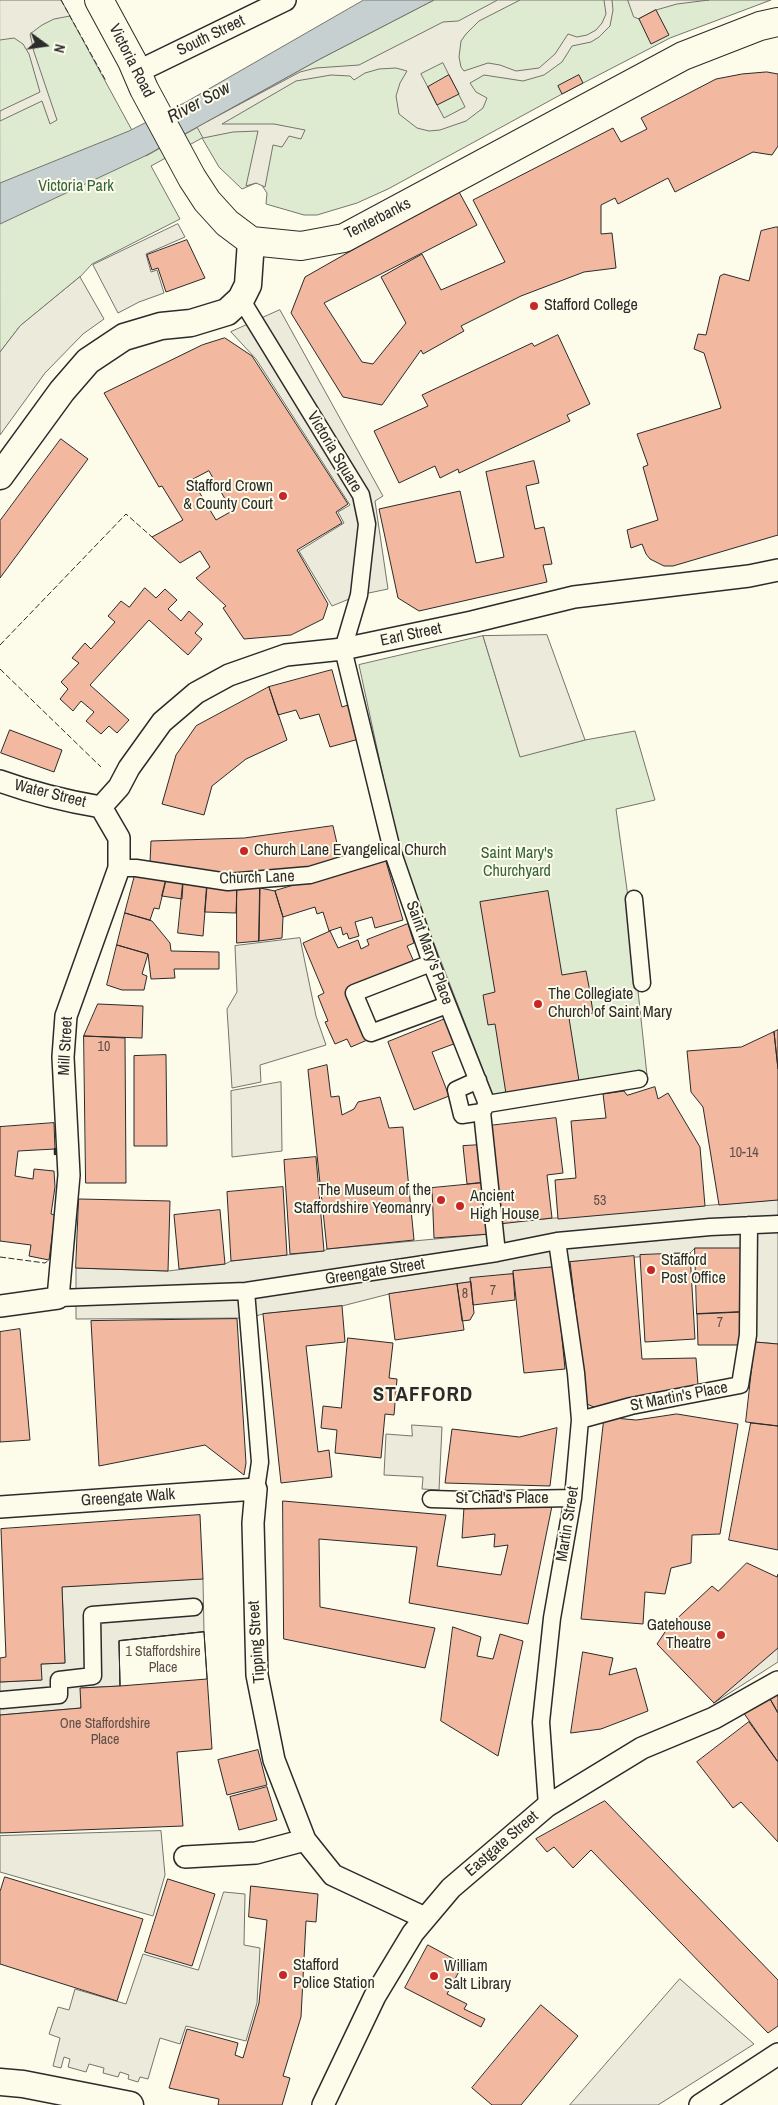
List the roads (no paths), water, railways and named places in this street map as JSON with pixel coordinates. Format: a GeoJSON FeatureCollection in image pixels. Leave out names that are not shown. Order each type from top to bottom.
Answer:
{"type":"FeatureCollection","features":[{"type":"Feature","properties":{"kind":"highway","name":"Victoria Road"},"geometry":{"type":"LineString","coordinates":[[99,0],[188,169],[207,201],[227,223],[251,241]]}},
{"type":"Feature","properties":{"kind":"highway","name":"Tenterbanks"},"geometry":{"type":"LineString","coordinates":[[251,241],[301,246],[344,238],[683,56],[752,29],[778,22]]}},
{"type":"Feature","properties":{"kind":"street","name":"South Street"},"geometry":{"type":"LineString","coordinates":[[141,81],[285,0]]}},
{"type":"Feature","properties":{"kind":"street"},"geometry":{"type":"LineString","coordinates":[[0,476],[62,391],[88,361],[124,337],[160,326],[191,323],[227,312],[241,299],[248,285],[251,241]]}},
{"type":"Feature","properties":{"kind":"street","name":"Victoria Square"},"geometry":{"type":"LineString","coordinates":[[241,299],[360,494],[367,524],[359,595],[343,649]]}},
{"type":"Feature","properties":{"kind":"street","name":"Earl Street"},"geometry":{"type":"LineString","coordinates":[[101,807],[119,787],[129,768],[162,722],[196,693],[229,675],[286,655],[343,649],[472,622],[574,596],[749,576],[778,570]]}},
{"type":"Feature","properties":{"kind":"street","name":"Saint Mary's Place"},"geometry":{"type":"LineString","coordinates":[[343,649],[392,850],[431,963],[478,1080],[485,1108],[497,1253]]}},
{"type":"Feature","properties":{"kind":"street","name":"Water Street"},"geometry":{"type":"LineString","coordinates":[[0,781],[63,800],[101,807]]}},
{"type":"Feature","properties":{"kind":"street","name":"Mill Street"},"geometry":{"type":"LineString","coordinates":[[58,1298],[69,1175],[63,1056],[66,1016],[119,868],[119,838],[101,807]]}},
{"type":"Feature","properties":{"kind":"street","name":"Church Lane"},"geometry":{"type":"LineString","coordinates":[[119,868],[136,868],[228,882],[310,876],[392,850]]}},
{"type":"Feature","properties":{"kind":"street"},"geometry":{"type":"LineString","coordinates":[[634,899],[642,983]]}},
{"type":"Feature","properties":{"kind":"street"},"geometry":{"type":"LineString","coordinates":[[431,963],[354,993],[371,1033],[448,1005]]}},
{"type":"Feature","properties":{"kind":"street"},"geometry":{"type":"LineString","coordinates":[[478,1080],[456,1090],[462,1115],[485,1108],[639,1079]]}},
{"type":"Feature","properties":{"kind":"street","name":"Greengate Street"},"geometry":{"type":"LineString","coordinates":[[0,1306],[58,1298],[246,1291],[497,1253],[557,1241],[778,1224]]}},
{"type":"Feature","properties":{"kind":"street","name":"St Martin's Place"},"geometry":{"type":"LineString","coordinates":[[580,1420],[631,1406],[740,1385],[748,1335],[749,1225]]}},
{"type":"Feature","properties":{"kind":"street","name":"Martin Street"},"geometry":{"type":"LineString","coordinates":[[547,1806],[541,1722],[552,1618],[573,1498],[580,1420],[576,1373],[557,1241]]}},
{"type":"Feature","properties":{"kind":"street","name":"Tipping Street"},"geometry":{"type":"LineString","coordinates":[[246,1291],[260,1462],[253,1523],[257,1675],[274,1760],[305,1840],[333,1875],[425,1918]]}},
{"type":"Feature","properties":{"kind":"street","name":"Greengate Walk"},"geometry":{"type":"LineString","coordinates":[[0,1507],[256,1490]]}},
{"type":"Feature","properties":{"kind":"street","name":"St Chad's Place"},"geometry":{"type":"LineString","coordinates":[[430,1499],[573,1498]]}},
{"type":"Feature","properties":{"kind":"street"},"geometry":{"type":"LineString","coordinates":[[2,1700],[59,1695],[59,1680],[93,1676],[92,1615],[194,1607]]}},
{"type":"Feature","properties":{"kind":"street","name":"Eastgate Street"},"geometry":{"type":"LineString","coordinates":[[322,2105],[375,1996],[413,1933],[451,1888],[547,1806],[642,1748],[714,1718],[778,1682]]}},
{"type":"Feature","properties":{"kind":"street"},"geometry":{"type":"LineString","coordinates":[[185,1857],[256,1853],[305,1840]]}},
{"type":"Feature","properties":{"kind":"street"},"geometry":{"type":"LineString","coordinates":[[700,2105],[778,2054]]}},
{"type":"Feature","properties":{"kind":"street"},"geometry":{"type":"LineString","coordinates":[[0,2061],[11,2083],[130,2105]]}},
{"type":"Feature","properties":{"kind":"water","name":"River Sow"},"geometry":{"type":"Polygon","coordinates":[[[364,0],[434,0],[320,59],[145,156],[0,224],[0,183],[129,131],[186,102],[364,0]]]}},
{"type":"Feature","properties":{"kind":"place","name":"Stafford College"},"geometry":{"type":"Point","coordinates":[534,306]}},
{"type":"Feature","properties":{"kind":"place","name":"Stafford Crown & County Court"},"geometry":{"type":"Point","coordinates":[283,496]}},
{"type":"Feature","properties":{"kind":"place","name":"Church Lane Evangelical Church"},"geometry":{"type":"Point","coordinates":[244,851]}},
{"type":"Feature","properties":{"kind":"place","name":"The Collegiate Church of Saint Mary"},"geometry":{"type":"Point","coordinates":[538,1004]}},
{"type":"Feature","properties":{"kind":"place","name":"The Museum of the Staffordshire Yeomanry"},"geometry":{"type":"Point","coordinates":[441,1200]}},
{"type":"Feature","properties":{"kind":"place","name":"Ancient High House"},"geometry":{"type":"Point","coordinates":[460,1206]}},
{"type":"Feature","properties":{"kind":"place","name":"Stafford Post Office"},"geometry":{"type":"Point","coordinates":[651,1270]}},
{"type":"Feature","properties":{"kind":"place","name":"Gatehouse Theatre"},"geometry":{"type":"Point","coordinates":[721,1635]}},
{"type":"Feature","properties":{"kind":"place","name":"Stafford Police Station"},"geometry":{"type":"Point","coordinates":[283,1975]}},
{"type":"Feature","properties":{"kind":"place","name":"William Salt Library"},"geometry":{"type":"Point","coordinates":[434,1976]}},
{"type":"Feature","properties":{"kind":"district","name":"STAFFORD"},"geometry":{"type":"Point","coordinates":[423,1395]}},
{"type":"Feature","properties":{"kind":"park label","name":"Victoria Park"},"geometry":{"type":"Point","coordinates":[76,187]}},
{"type":"Feature","properties":{"kind":"park label","name":"Saint Mary's Churchyard"},"geometry":{"type":"Point","coordinates":[517,863]}}]}
